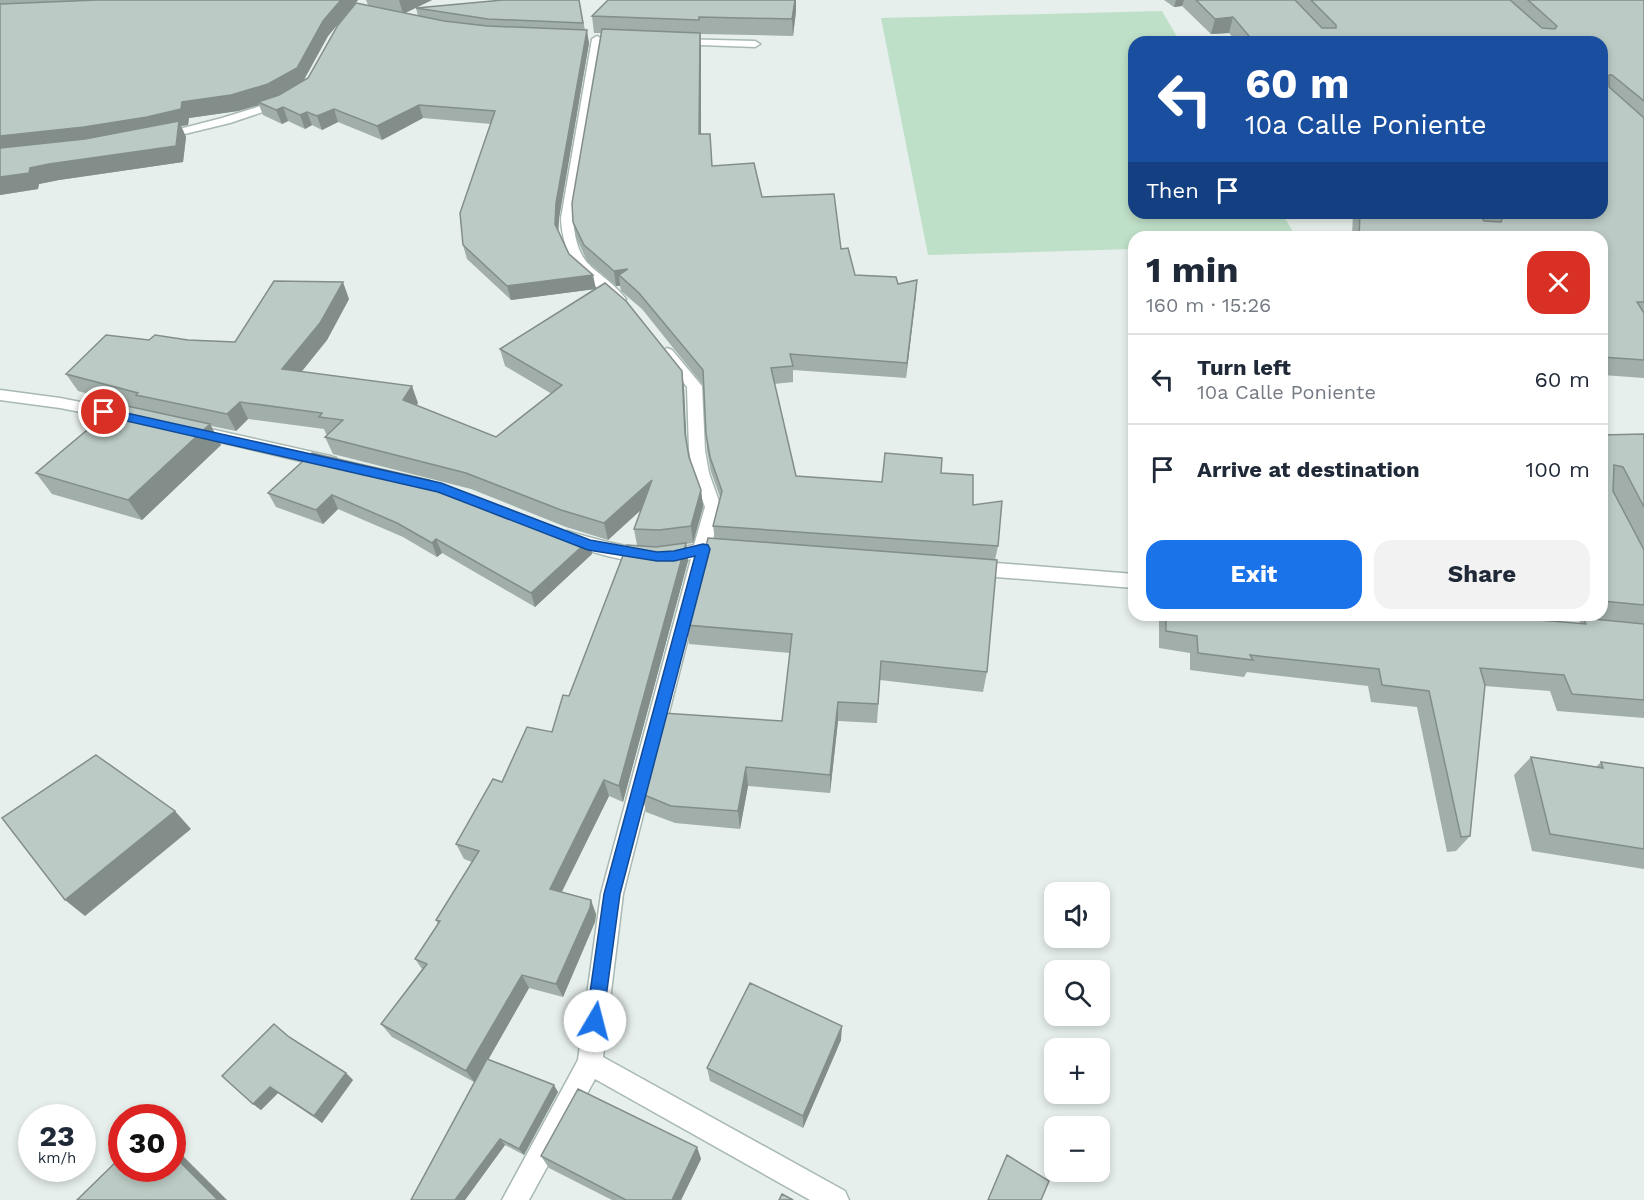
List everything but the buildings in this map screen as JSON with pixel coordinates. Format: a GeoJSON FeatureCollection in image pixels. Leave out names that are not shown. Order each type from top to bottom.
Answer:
{"type":"FeatureCollection","features":[{"type":"Feature","properties":{"kind":"street"},"geometry":{"type":"LineString","coordinates":[[597,39],[567,218],[567,238],[579,264],[635,313]]}},
{"type":"Feature","properties":{"kind":"street"},"geometry":{"type":"LineString","coordinates":[[665,41],[755,44]]}},
{"type":"Feature","properties":{"kind":"street"},"geometry":{"type":"LineString","coordinates":[[149,139],[226,121],[267,109],[292,98]]}},
{"type":"Feature","properties":{"kind":"street"},"geometry":{"type":"LineString","coordinates":[[515,1200],[590,1063],[612,894],[713,507],[701,473],[697,450],[694,386],[657,340]]}},
{"type":"Feature","properties":{"kind":"street"},"geometry":{"type":"LineString","coordinates":[[0,395],[60,403],[148,421]]}},
{"type":"Feature","properties":{"kind":"street"},"geometry":{"type":"LineString","coordinates":[[182,428],[351,467]]}},
{"type":"Feature","properties":{"kind":"street"},"geometry":{"type":"LineString","coordinates":[[556,533],[588,545],[657,556],[674,556],[703,549],[727,550]]}},
{"type":"Feature","properties":{"kind":"street"},"geometry":{"type":"LineString","coordinates":[[949,566],[1128,581]]}},
{"type":"Feature","properties":{"kind":"street"},"geometry":{"type":"LineString","coordinates":[[590,1063],[836,1200]]}},
{"type":"Feature","properties":{"kind":"green space"},"geometry":{"type":"Polygon","coordinates":[[[1162,11],[1177,36],[1128,36],[1128,219],[1286,219],[1292,231],[1128,231],[1128,249],[928,255],[881,18],[1162,11]]]}},
{"type":"Feature","properties":{"kind":"route"},"geometry":{"type":"LineString","coordinates":[[104,412],[171,425],[441,488],[588,545],[657,556],[674,556],[703,549],[612,894],[595,1021]]}}]}
